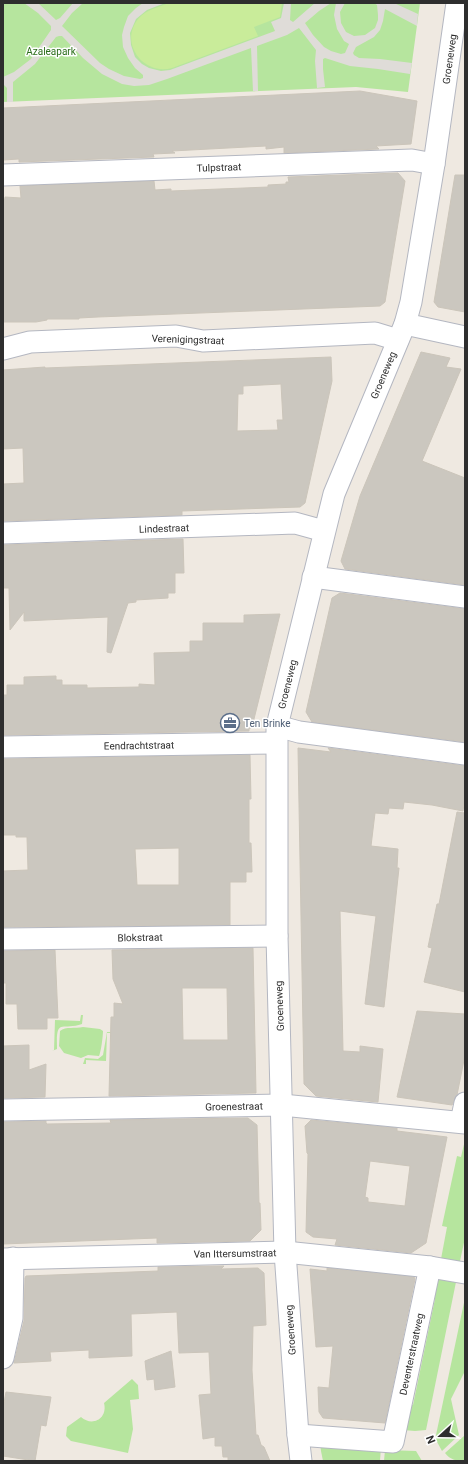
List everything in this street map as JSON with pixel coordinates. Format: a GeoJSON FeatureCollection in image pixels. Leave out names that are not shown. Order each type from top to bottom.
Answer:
{"type":"FeatureCollection","features":[{"type":"Feature","properties":{"kind":"street","name":"Groeneweg"},"geometry":{"type":"LineString","coordinates":[[301,1461],[285,1252],[277,936],[276,735],[334,494],[401,332],[411,302],[434,164],[457,3]]}},
{"type":"Feature","properties":{"kind":"street","name":"Tulpstraat"},"geometry":{"type":"LineString","coordinates":[[3,175],[412,160],[434,164]]}},
{"type":"Feature","properties":{"kind":"street","name":"Verenigingstraat"},"geometry":{"type":"LineString","coordinates":[[3,349],[30,342],[176,336],[202,341],[401,332],[465,337]]}},
{"type":"Feature","properties":{"kind":"street","name":"Lindestraat"},"geometry":{"type":"LineString","coordinates":[[3,533],[295,523],[324,531]]}},
{"type":"Feature","properties":{"kind":"street"},"geometry":{"type":"LineString","coordinates":[[313,577],[465,598]]}},
{"type":"Feature","properties":{"kind":"street","name":"Eendrachtstraat"},"geometry":{"type":"LineString","coordinates":[[3,747],[276,735],[299,732],[465,754]]}},
{"type":"Feature","properties":{"kind":"street","name":"Blokstraat"},"geometry":{"type":"LineString","coordinates":[[3,939],[277,936]]}},
{"type":"Feature","properties":{"kind":"street","name":"Groenestraat"},"geometry":{"type":"LineString","coordinates":[[3,1110],[282,1105],[464,1116]]}},
{"type":"Feature","properties":{"kind":"street","name":"Van Ittersumstraat"},"geometry":{"type":"LineString","coordinates":[[8,1258],[285,1252],[430,1267],[465,1273]]}},
{"type":"Feature","properties":{"kind":"street"},"geometry":{"type":"LineString","coordinates":[[3,1358],[12,1318],[8,1258]]}},
{"type":"Feature","properties":{"kind":"street","name":"Deventerstraatweg"},"geometry":{"type":"LineString","coordinates":[[298,1435],[393,1442],[430,1267]]}},
{"type":"Feature","properties":{"kind":"green space","name":"Azaleapark"},"geometry":{"type":"Polygon","coordinates":[[[3,3],[420,3],[408,92],[356,87],[3,102],[3,3]]]}},
{"type":"Feature","properties":{"kind":"green space"},"geometry":{"type":"Polygon","coordinates":[[[169,3],[282,3],[280,17],[254,27],[258,36],[172,68],[161,69],[152,67],[143,62],[137,55],[131,37],[133,27],[142,15],[169,3]]]}},
{"type":"Feature","properties":{"kind":"green space"},"geometry":{"type":"Polygon","coordinates":[[[81,1015],[83,1015],[82,1024],[59,1028],[57,1049],[52,1051],[54,1050],[55,1020],[80,1021],[81,1015]]]}},
{"type":"Feature","properties":{"kind":"green space"},"geometry":{"type":"Polygon","coordinates":[[[83,1027],[100,1029],[103,1031],[99,1056],[88,1055],[81,1058],[64,1053],[59,1046],[60,1031],[62,1029],[83,1027]]]}},
{"type":"Feature","properties":{"kind":"green space"},"geometry":{"type":"Polygon","coordinates":[[[107,1032],[111,1033],[107,1033],[106,1061],[86,1060],[86,1064],[83,1064],[85,1058],[98,1059],[103,1055],[107,1032]]]}},
{"type":"Feature","properties":{"kind":"green space"},"geometry":{"type":"Polygon","coordinates":[[[465,1140],[465,1238],[460,1261],[458,1262],[441,1259],[447,1227],[442,1226],[457,1156],[461,1157],[465,1140]]]}},
{"type":"Feature","properties":{"kind":"green space"},"geometry":{"type":"Polygon","coordinates":[[[438,1276],[456,1282],[426,1430],[403,1430],[408,1404],[413,1405],[435,1299],[430,1297],[438,1276]]]}},
{"type":"Feature","properties":{"kind":"green space"},"geometry":{"type":"Polygon","coordinates":[[[465,1298],[464,1373],[451,1399],[459,1435],[442,1451],[436,1440],[436,1435],[465,1298]]]}},
{"type":"Feature","properties":{"kind":"green space"},"geometry":{"type":"Polygon","coordinates":[[[132,1379],[138,1385],[139,1399],[130,1400],[133,1429],[128,1453],[71,1441],[66,1436],[67,1427],[81,1417],[90,1421],[98,1420],[104,1413],[104,1403],[132,1379]]]}},
{"type":"Feature","properties":{"kind":"green space"},"geometry":{"type":"Polygon","coordinates":[[[464,1436],[465,1461],[451,1459],[445,1453],[464,1436]]]}},
{"type":"Feature","properties":{"kind":"green space"},"geometry":{"type":"Polygon","coordinates":[[[320,1443],[381,1447],[380,1461],[323,1461],[320,1443]]]}},
{"type":"Feature","properties":{"kind":"green space"},"geometry":{"type":"Polygon","coordinates":[[[385,1450],[416,1451],[422,1461],[384,1461],[385,1450]]]}},
{"type":"Feature","properties":{"kind":"shaded area"},"geometry":{"type":"Polygon","coordinates":[[[24,3],[38,3],[56,20],[60,18],[73,3],[83,3],[72,13],[62,26],[100,63],[124,76],[140,79],[143,78],[143,75],[135,68],[128,58],[123,47],[122,35],[128,16],[143,3],[165,3],[147,10],[136,19],[130,33],[131,45],[135,57],[142,64],[149,68],[161,71],[170,70],[275,31],[271,22],[281,18],[284,3],[291,3],[290,20],[293,22],[315,3],[331,3],[305,23],[324,47],[341,54],[345,53],[349,44],[344,41],[337,29],[334,15],[336,3],[345,3],[340,12],[341,23],[346,32],[354,36],[365,35],[375,28],[378,15],[377,5],[374,3],[394,3],[418,14],[417,26],[385,9],[380,30],[374,37],[356,47],[353,53],[359,58],[412,63],[410,74],[350,66],[325,58],[323,59],[323,69],[325,87],[317,88],[315,61],[316,50],[299,28],[287,35],[257,46],[258,91],[253,91],[251,48],[149,85],[134,86],[122,84],[102,74],[83,58],[62,36],[59,36],[56,37],[35,64],[13,82],[13,102],[7,102],[7,88],[3,84],[3,77],[14,72],[31,59],[51,30],[51,26],[38,13],[24,3]]]}},
{"type":"Feature","properties":{"kind":"building"},"geometry":{"type":"Polygon","coordinates":[[[360,91],[417,101],[411,144],[376,146],[379,149],[284,153],[284,147],[266,149],[266,146],[172,151],[175,153],[153,154],[154,157],[19,162],[19,159],[3,160],[3,108],[360,91]]]}},
{"type":"Feature","properties":{"kind":"building"},"geometry":{"type":"Polygon","coordinates":[[[398,173],[405,181],[385,302],[380,306],[79,319],[47,319],[36,322],[3,322],[3,199],[5,199],[5,197],[21,198],[20,186],[154,181],[155,190],[171,189],[171,191],[268,187],[268,185],[286,184],[286,182],[289,182],[288,177],[398,173]]]}},
{"type":"Feature","properties":{"kind":"building"},"geometry":{"type":"Polygon","coordinates":[[[455,175],[465,175],[465,312],[438,307],[434,302],[455,175]]]}},
{"type":"Feature","properties":{"kind":"building"},"geometry":{"type":"Polygon","coordinates":[[[421,352],[450,358],[446,367],[461,369],[422,461],[465,478],[465,585],[345,569],[341,561],[360,496],[421,352]]]}},
{"type":"Feature","properties":{"kind":"building"},"geometry":{"type":"Polygon","coordinates":[[[331,357],[332,381],[305,503],[300,507],[182,511],[182,515],[3,521],[3,484],[24,483],[23,448],[3,449],[3,370],[331,357]],[[281,384],[243,386],[243,394],[238,394],[237,431],[278,430],[277,420],[283,420],[281,384]]]}},
{"type":"Feature","properties":{"kind":"building"},"geometry":{"type":"Polygon","coordinates":[[[183,539],[184,573],[175,573],[175,593],[168,593],[168,598],[136,600],[136,602],[128,603],[111,653],[107,652],[108,617],[24,621],[24,612],[10,630],[9,588],[3,588],[3,545],[183,539]]]}},
{"type":"Feature","properties":{"kind":"building"},"geometry":{"type":"Polygon","coordinates":[[[340,593],[465,609],[465,742],[312,722],[306,712],[332,598],[340,593]]]}},
{"type":"Feature","properties":{"kind":"building"},"geometry":{"type":"Polygon","coordinates":[[[280,614],[252,727],[249,731],[3,735],[3,695],[7,695],[7,685],[24,685],[24,677],[56,676],[56,680],[62,680],[62,685],[87,685],[87,688],[139,687],[139,684],[155,685],[154,653],[190,652],[190,641],[203,641],[203,623],[244,623],[244,615],[280,614]]]}},
{"type":"Feature","properties":{"kind":"building"},"geometry":{"type":"Polygon","coordinates":[[[298,748],[331,752],[328,748],[465,766],[465,798],[463,811],[432,805],[404,802],[403,809],[389,808],[388,814],[375,813],[371,846],[398,849],[397,868],[399,868],[384,1007],[365,1004],[376,916],[340,911],[343,1051],[360,1052],[360,1046],[383,1049],[378,1102],[316,1096],[304,1084],[298,748]]]}},
{"type":"Feature","properties":{"kind":"building"},"geometry":{"type":"Polygon","coordinates":[[[250,755],[251,799],[249,799],[249,843],[251,843],[252,872],[246,872],[246,882],[230,882],[230,925],[3,927],[3,871],[28,870],[27,837],[3,835],[3,759],[250,755]],[[179,848],[135,849],[137,885],[179,885],[179,848]]]}},
{"type":"Feature","properties":{"kind":"building"},"geometry":{"type":"Polygon","coordinates":[[[457,812],[465,813],[465,992],[424,982],[432,948],[428,947],[437,904],[439,904],[457,812]]]}},
{"type":"Feature","properties":{"kind":"building"},"geometry":{"type":"Polygon","coordinates":[[[253,948],[256,1093],[109,1096],[111,1017],[114,1017],[114,1003],[123,1004],[113,979],[112,950],[253,948]],[[182,988],[183,1040],[228,1040],[227,988],[182,988]]]}},
{"type":"Feature","properties":{"kind":"building"},"geometry":{"type":"Polygon","coordinates":[[[55,950],[58,1018],[47,1018],[47,1029],[18,1029],[17,1004],[6,1004],[6,983],[3,983],[3,951],[55,950]]]}},
{"type":"Feature","properties":{"kind":"building"},"geometry":{"type":"Polygon","coordinates":[[[417,1011],[465,1014],[465,1055],[457,1095],[452,1105],[397,1097],[417,1011]]]}},
{"type":"Feature","properties":{"kind":"building"},"geometry":{"type":"Polygon","coordinates":[[[29,1045],[29,1070],[46,1064],[45,1097],[3,1098],[3,1046],[29,1045]]]}},
{"type":"Feature","properties":{"kind":"building"},"geometry":{"type":"Polygon","coordinates":[[[248,1118],[257,1125],[261,1230],[250,1241],[157,1243],[157,1238],[3,1244],[3,1122],[46,1121],[47,1124],[111,1123],[110,1120],[248,1118]]]}},
{"type":"Feature","properties":{"kind":"building"},"geometry":{"type":"Polygon","coordinates":[[[311,1120],[397,1128],[397,1131],[447,1137],[426,1243],[411,1253],[335,1245],[337,1239],[313,1237],[306,1232],[308,1154],[305,1126],[311,1120]],[[370,1161],[365,1197],[368,1198],[368,1202],[405,1206],[410,1166],[370,1161]]]}},
{"type":"Feature","properties":{"kind":"building"},"geometry":{"type":"Polygon","coordinates":[[[224,1266],[221,1269],[258,1268],[264,1273],[266,1325],[253,1326],[252,1370],[256,1435],[258,1435],[261,1445],[264,1447],[270,1461],[228,1461],[228,1457],[223,1457],[222,1446],[215,1446],[215,1437],[203,1439],[199,1395],[211,1394],[209,1352],[179,1353],[177,1312],[131,1314],[132,1356],[89,1358],[89,1350],[50,1352],[51,1361],[14,1363],[24,1321],[26,1276],[158,1271],[158,1267],[224,1266]]]}},
{"type":"Feature","properties":{"kind":"building"},"geometry":{"type":"Polygon","coordinates":[[[327,1268],[414,1277],[415,1279],[385,1423],[323,1418],[319,1412],[318,1387],[329,1388],[333,1346],[316,1347],[310,1269],[327,1271],[327,1268]]]}},
{"type":"Feature","properties":{"kind":"building"},"geometry":{"type":"Polygon","coordinates":[[[171,1351],[175,1387],[155,1390],[154,1379],[147,1380],[145,1361],[171,1351]]]}},
{"type":"Feature","properties":{"kind":"building"},"geometry":{"type":"Polygon","coordinates":[[[6,1392],[51,1397],[46,1426],[41,1425],[35,1461],[3,1456],[3,1408],[6,1392]]]}},
{"type":"Feature","properties":{"kind":"place","name":"Ten Brinke"},"geometry":{"type":"Point","coordinates":[230,723]}}]}
